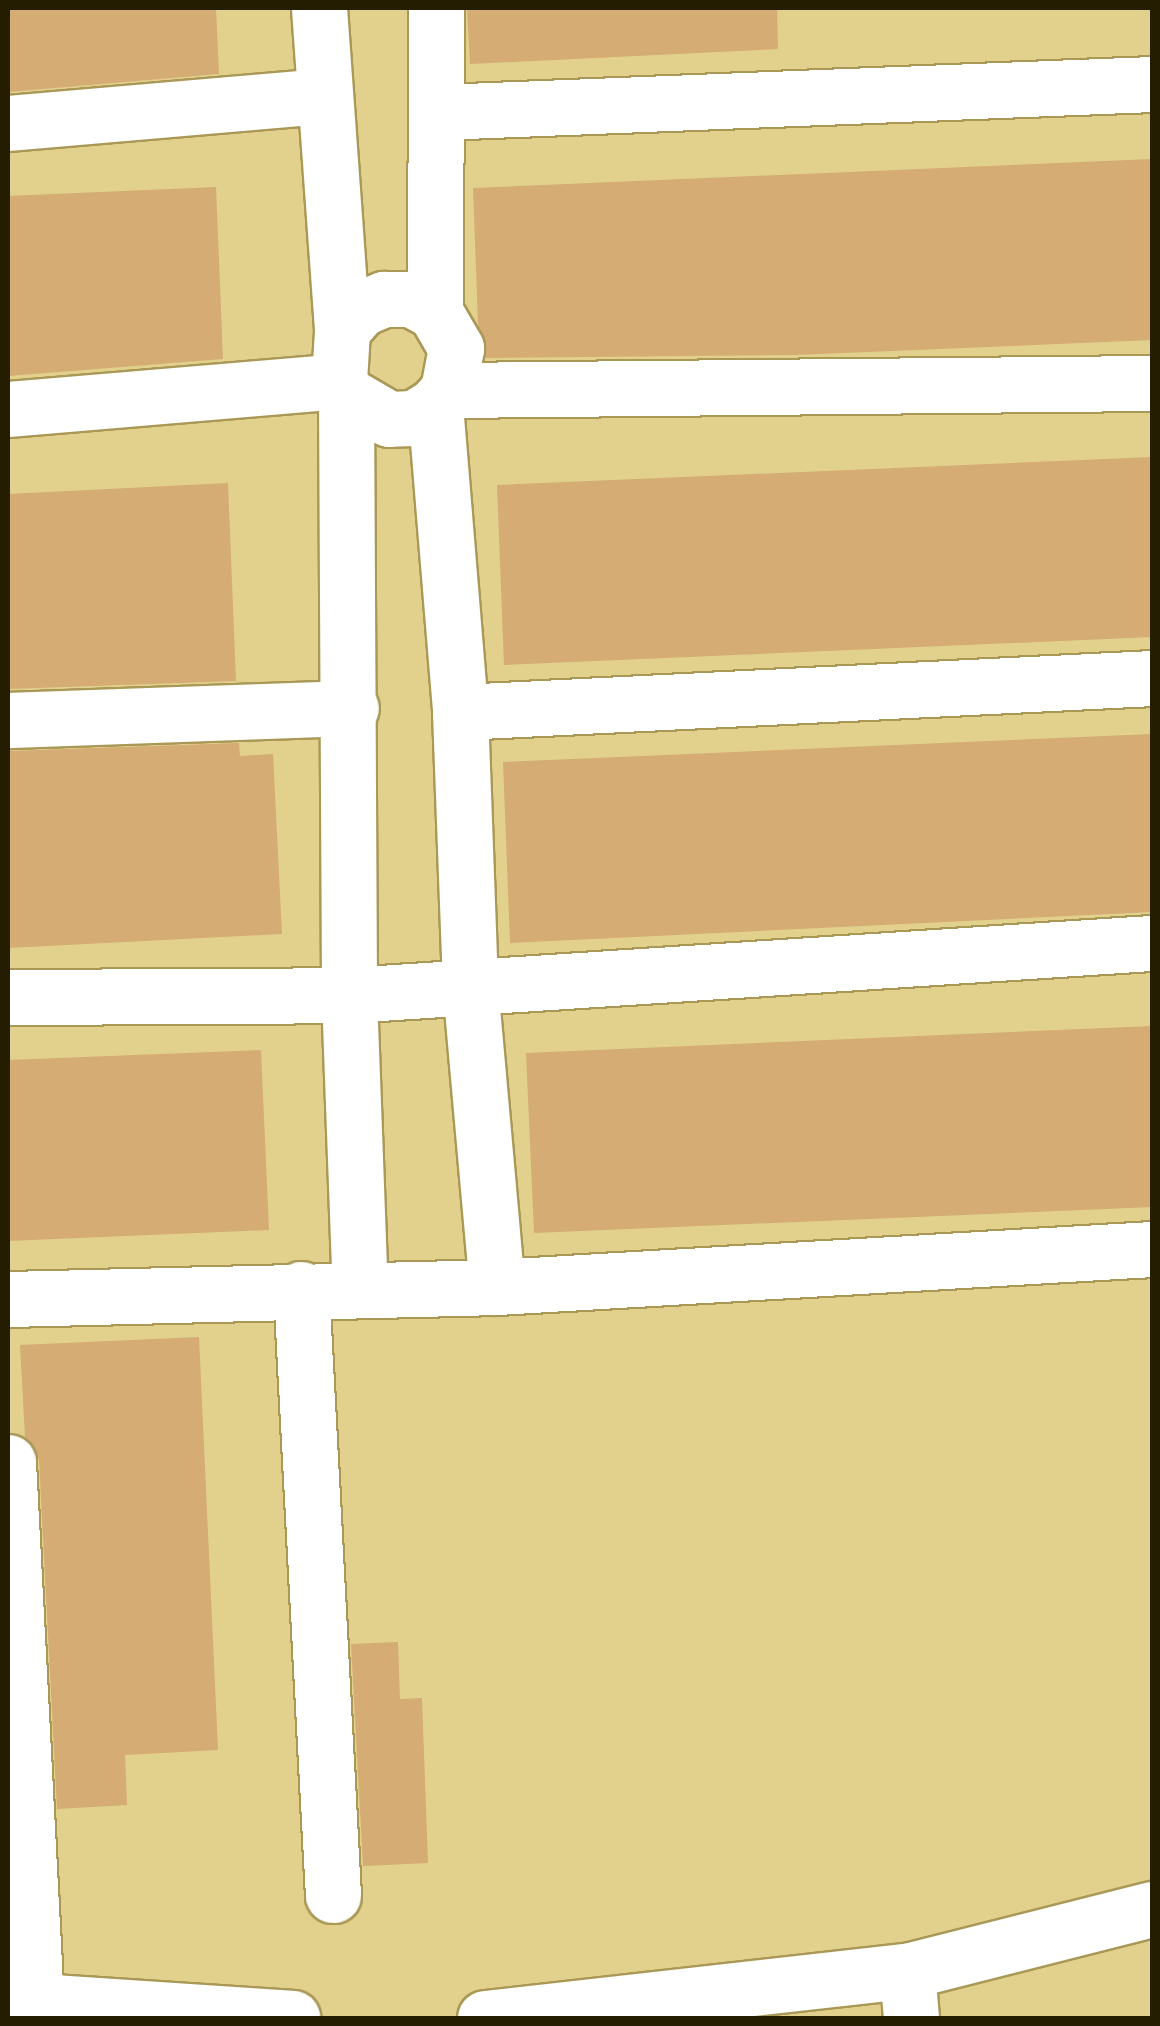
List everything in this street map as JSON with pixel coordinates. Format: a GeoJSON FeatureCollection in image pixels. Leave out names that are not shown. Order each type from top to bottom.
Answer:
{"type":"FeatureCollection","features":[{"type":"Feature","properties":{"kind":"street"},"geometry":{"type":"LineString","coordinates":[[318,8],[342,368],[351,708],[349,995],[360,1290]]}},
{"type":"Feature","properties":{"kind":"street"},"geometry":{"type":"LineString","coordinates":[[436,8],[440,112],[435,312],[456,348],[442,398],[460,712],[470,986],[498,1288]]}},
{"type":"Feature","properties":{"kind":"street"},"geometry":{"type":"LineString","coordinates":[[440,112],[1152,84]]}},
{"type":"Feature","properties":{"kind":"street"},"geometry":{"type":"LineString","coordinates":[[8,123],[323,96]]}},
{"type":"Feature","properties":{"kind":"street"},"geometry":{"type":"LineString","coordinates":[[342,368],[360,310],[384,299],[411,300],[435,312]]}},
{"type":"Feature","properties":{"kind":"street"},"geometry":{"type":"LineString","coordinates":[[342,368],[388,419],[414,418],[442,398],[1152,383]]}},
{"type":"Feature","properties":{"kind":"street"},"geometry":{"type":"LineString","coordinates":[[8,409],[342,368]]}},
{"type":"Feature","properties":{"kind":"street"},"geometry":{"type":"LineString","coordinates":[[460,712],[1152,678]]}},
{"type":"Feature","properties":{"kind":"street"},"geometry":{"type":"LineString","coordinates":[[8,720],[351,708]]}},
{"type":"Feature","properties":{"kind":"street"},"geometry":{"type":"LineString","coordinates":[[8,998],[349,995],[1152,943]]}},
{"type":"Feature","properties":{"kind":"street"},"geometry":{"type":"LineString","coordinates":[[8,1300],[301,1289],[498,1288],[1152,1248]]}},
{"type":"Feature","properties":{"kind":"street"},"geometry":{"type":"LineString","coordinates":[[301,1289],[333,1895]]}},
{"type":"Feature","properties":{"kind":"street"},"geometry":{"type":"LineString","coordinates":[[8,1462],[22,2001],[292,2018]]}},
{"type":"Feature","properties":{"kind":"street"},"geometry":{"type":"LineString","coordinates":[[485,2018],[909,1995],[1152,1909]]}},
{"type":"Feature","properties":{"kind":"building"},"geometry":{"type":"Polygon","coordinates":[[[8,8],[216,8],[219,74],[8,92],[8,8]]]}},
{"type":"Feature","properties":{"kind":"building"},"geometry":{"type":"Polygon","coordinates":[[[467,8],[777,8],[778,49],[470,64],[467,8]]]}},
{"type":"Feature","properties":{"kind":"building"},"geometry":{"type":"Polygon","coordinates":[[[1152,159],[1152,340],[795,355],[486,358],[478,324],[473,188],[1152,159]]]}},
{"type":"Feature","properties":{"kind":"building"},"geometry":{"type":"Polygon","coordinates":[[[216,187],[223,359],[8,376],[8,196],[216,187]]]}},
{"type":"Feature","properties":{"kind":"building"},"geometry":{"type":"Polygon","coordinates":[[[1152,457],[1152,637],[504,665],[497,485],[1152,457]]]}},
{"type":"Feature","properties":{"kind":"building"},"geometry":{"type":"Polygon","coordinates":[[[228,483],[236,681],[8,689],[8,494],[228,483]]]}},
{"type":"Feature","properties":{"kind":"building"},"geometry":{"type":"Polygon","coordinates":[[[1152,734],[1152,912],[510,943],[503,762],[1152,734]]]}},
{"type":"Feature","properties":{"kind":"building"},"geometry":{"type":"Polygon","coordinates":[[[239,743],[240,756],[273,754],[282,934],[8,948],[8,751],[239,743]]]}},
{"type":"Feature","properties":{"kind":"building"},"geometry":{"type":"Polygon","coordinates":[[[1152,1026],[1152,1207],[534,1233],[526,1053],[1152,1026]]]}},
{"type":"Feature","properties":{"kind":"building"},"geometry":{"type":"Polygon","coordinates":[[[261,1050],[269,1230],[8,1241],[8,1060],[261,1050]]]}},
{"type":"Feature","properties":{"kind":"building"},"geometry":{"type":"Polygon","coordinates":[[[199,1337],[218,1750],[125,1755],[127,1805],[57,1809],[39,1460],[25,1437],[20,1345],[199,1337]]]}},
{"type":"Feature","properties":{"kind":"building"},"geometry":{"type":"Polygon","coordinates":[[[398,1642],[400,1699],[422,1698],[428,1863],[363,1866],[351,1644],[398,1642]]]}}]}
